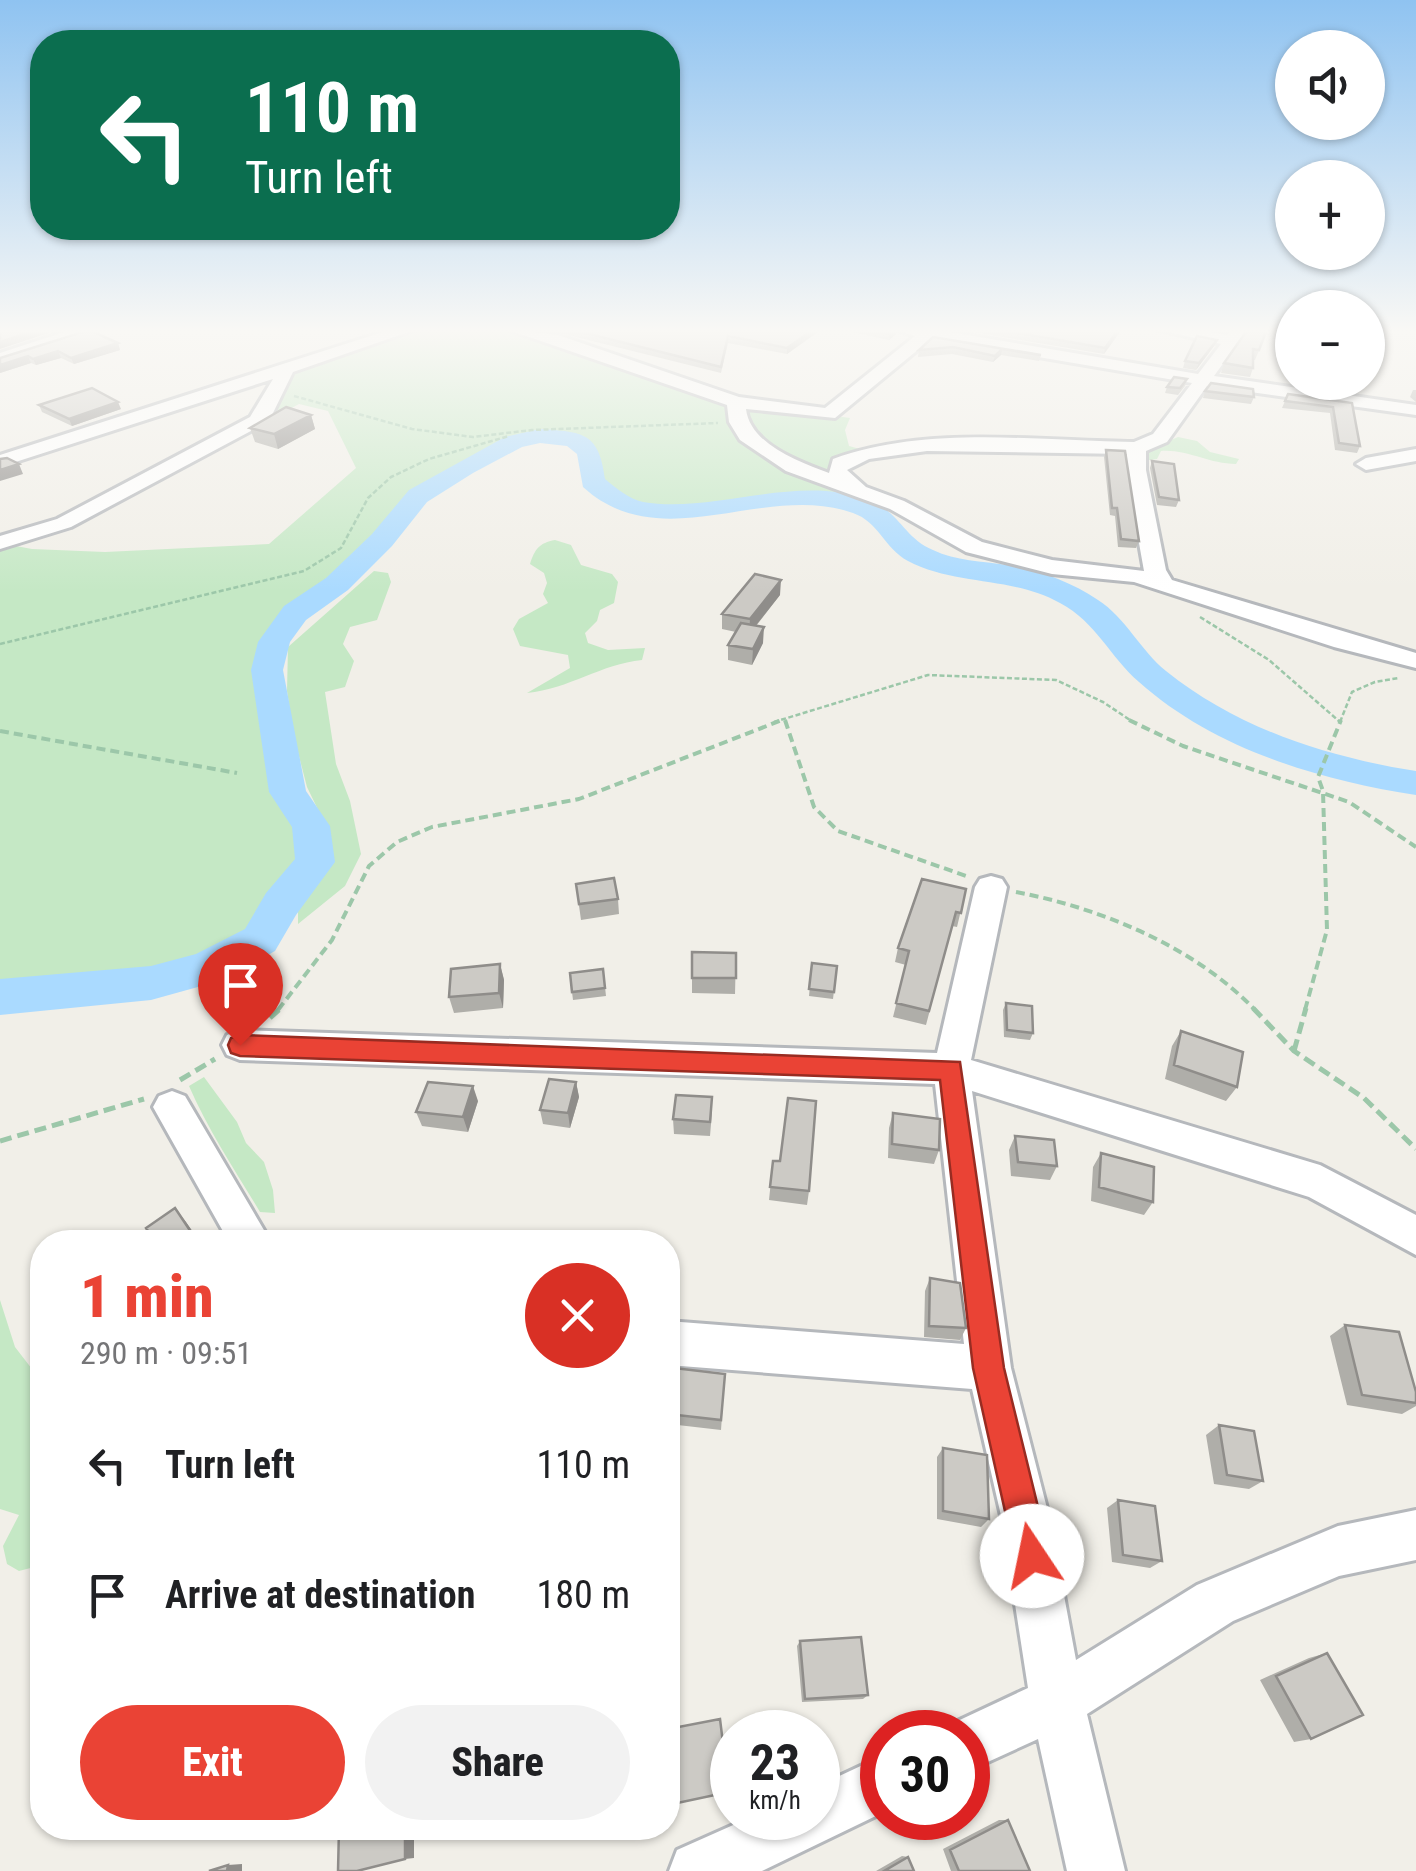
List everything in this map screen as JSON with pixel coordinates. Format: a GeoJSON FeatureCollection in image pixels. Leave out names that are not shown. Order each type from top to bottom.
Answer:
{"type":"FeatureCollection","features":[{"type":"Feature","properties":{"kind":"street"},"geometry":{"type":"LineString","coordinates":[[0,461],[134,416]]}},
{"type":"Feature","properties":{"kind":"street"},"geometry":{"type":"LineString","coordinates":[[0,543],[64,524],[261,416]]}},
{"type":"Feature","properties":{"kind":"street"},"geometry":{"type":"LineString","coordinates":[[739,416],[747,436],[793,468],[898,506],[974,546],[1052,568],[1138,576],[1412,667]]}},
{"type":"Feature","properties":{"kind":"street"},"geometry":{"type":"LineString","coordinates":[[863,494],[837,471],[840,462],[865,454],[926,445],[1137,448],[1160,438],[1174,416]]}},
{"type":"Feature","properties":{"kind":"street"},"geometry":{"type":"LineString","coordinates":[[1137,448],[1136,470],[1162,583]]}},
{"type":"Feature","properties":{"kind":"street"},"geometry":{"type":"LineString","coordinates":[[1366,464],[1416,455]]}},
{"type":"Feature","properties":{"kind":"street"},"geometry":{"type":"LineString","coordinates":[[990,886],[951,1069],[989,1368],[1026,1520],[1058,1702],[1096,1871]]}},
{"type":"Feature","properties":{"kind":"street"},"geometry":{"type":"LineString","coordinates":[[240,1045],[951,1069],[1112,1116],[1320,1184],[1416,1236]]}},
{"type":"Feature","properties":{"kind":"street"},"geometry":{"type":"LineString","coordinates":[[176,1094],[245,1230]]}},
{"type":"Feature","properties":{"kind":"street"},"geometry":{"type":"LineString","coordinates":[[680,1344],[989,1368]]}},
{"type":"Feature","properties":{"kind":"street"},"geometry":{"type":"LineString","coordinates":[[990,1734],[1058,1702],[1216,1603],[1338,1552],[1416,1536]]}},
{"type":"Feature","properties":{"kind":"street"},"geometry":{"type":"LineString","coordinates":[[698,1871],[764,1840]]}},
{"type":"Feature","properties":{"kind":"path"},"geometry":{"type":"LineString","coordinates":[[367,416],[426,432],[509,436]]}},
{"type":"Feature","properties":{"kind":"path"},"geometry":{"type":"LineString","coordinates":[[0,644],[304,572],[340,548],[368,498],[391,477],[430,458],[532,430],[688,416]]}},
{"type":"Feature","properties":{"kind":"path"},"geometry":{"type":"LineString","coordinates":[[1162,583],[1196,614],[1306,688],[1340,722]]}},
{"type":"Feature","properties":{"kind":"path"},"geometry":{"type":"LineString","coordinates":[[1294,1051],[1328,930],[1323,792],[1318,777],[1352,692],[1412,667]]}},
{"type":"Feature","properties":{"kind":"path"},"geometry":{"type":"LineString","coordinates":[[0,1141],[150,1097],[176,1094],[240,1045],[290,999],[332,940],[369,866],[397,842],[432,827],[578,798],[785,719],[928,675],[1056,680],[1103,702],[1136,726],[1183,746],[1349,802],[1416,847]]}},
{"type":"Feature","properties":{"kind":"path"},"geometry":{"type":"LineString","coordinates":[[785,719],[814,807],[838,831],[916,856],[990,886],[1072,903],[1148,937],[1230,984],[1294,1051],[1364,1098],[1416,1149]]}},
{"type":"Feature","properties":{"kind":"path"},"geometry":{"type":"LineString","coordinates":[[0,731],[123,756],[237,773]]}},
{"type":"Feature","properties":{"kind":"green space"},"geometry":{"type":"Polygon","coordinates":[[[331,416],[838,416],[850,418],[845,430],[849,446],[867,451],[841,463],[863,494],[796,497],[694,511],[642,510],[612,499],[592,481],[592,467],[583,447],[574,439],[540,436],[514,442],[418,496],[382,540],[337,584],[295,613],[274,642],[267,670],[288,792],[311,826],[315,862],[281,904],[260,940],[208,968],[151,983],[0,997],[0,543],[32,549],[105,552],[269,544],[356,468],[331,416]]]}},
{"type":"Feature","properties":{"kind":"green space"},"geometry":{"type":"Polygon","coordinates":[[[1178,437],[1197,441],[1210,452],[1239,459],[1236,464],[1226,463],[1161,451],[1157,459],[1143,461],[1143,452],[1178,437]]]}},
{"type":"Feature","properties":{"kind":"green space"},"geometry":{"type":"Polygon","coordinates":[[[555,540],[571,545],[581,565],[612,574],[618,582],[614,603],[600,610],[597,621],[585,633],[588,643],[608,650],[645,648],[642,660],[527,693],[570,668],[568,655],[520,646],[513,629],[519,619],[548,603],[543,594],[547,583],[544,573],[530,564],[538,548],[555,540]]]}},
{"type":"Feature","properties":{"kind":"green space"},"geometry":{"type":"Polygon","coordinates":[[[374,571],[388,573],[391,582],[377,620],[350,627],[343,644],[354,661],[345,687],[325,692],[336,764],[350,801],[361,854],[345,886],[298,924],[298,901],[330,857],[323,820],[307,787],[294,737],[287,691],[288,647],[374,571]]]}},
{"type":"Feature","properties":{"kind":"green space"},"geometry":{"type":"Polygon","coordinates":[[[204,1077],[237,1122],[246,1143],[264,1162],[275,1213],[260,1212],[205,1119],[189,1086],[204,1077]]]}},
{"type":"Feature","properties":{"kind":"green space"},"geometry":{"type":"Polygon","coordinates":[[[0,1300],[15,1347],[30,1366],[30,1568],[19,1571],[7,1564],[3,1546],[19,1515],[0,1509],[0,1300]]]}},
{"type":"Feature","properties":{"kind":"building"},"geometry":{"type":"Polygon","coordinates":[[[270,416],[308,416],[274,434],[250,428],[270,416]]]}},
{"type":"Feature","properties":{"kind":"building"},"geometry":{"type":"Polygon","coordinates":[[[1335,416],[1354,416],[1360,446],[1339,443],[1335,416]]]}},
{"type":"Feature","properties":{"kind":"building"},"geometry":{"type":"Polygon","coordinates":[[[1106,450],[1125,451],[1139,541],[1121,539],[1117,508],[1112,508],[1106,450]]]}},
{"type":"Feature","properties":{"kind":"building"},"geometry":{"type":"Polygon","coordinates":[[[0,459],[19,464],[0,470],[0,459]]]}},
{"type":"Feature","properties":{"kind":"building"},"geometry":{"type":"Polygon","coordinates":[[[1152,461],[1174,464],[1179,500],[1159,497],[1152,461]]]}},
{"type":"Feature","properties":{"kind":"building"},"geometry":{"type":"Polygon","coordinates":[[[755,574],[781,580],[750,619],[722,614],[755,574]]]}},
{"type":"Feature","properties":{"kind":"building"},"geometry":{"type":"Polygon","coordinates":[[[741,623],[764,627],[753,649],[728,645],[741,623]]]}},
{"type":"Feature","properties":{"kind":"building"},"geometry":{"type":"Polygon","coordinates":[[[614,878],[618,899],[579,904],[576,884],[614,878]]]}},
{"type":"Feature","properties":{"kind":"building"},"geometry":{"type":"Polygon","coordinates":[[[922,879],[966,889],[929,1011],[896,1003],[909,951],[898,948],[922,879]]]}},
{"type":"Feature","properties":{"kind":"building"},"geometry":{"type":"Polygon","coordinates":[[[692,952],[736,953],[736,978],[692,978],[692,952]]]}},
{"type":"Feature","properties":{"kind":"building"},"geometry":{"type":"Polygon","coordinates":[[[812,963],[837,966],[834,992],[809,989],[812,963]]]}},
{"type":"Feature","properties":{"kind":"building"},"geometry":{"type":"Polygon","coordinates":[[[500,964],[499,993],[449,997],[451,969],[500,964]]]}},
{"type":"Feature","properties":{"kind":"building"},"geometry":{"type":"Polygon","coordinates":[[[603,969],[605,988],[572,992],[570,973],[603,969]]]}},
{"type":"Feature","properties":{"kind":"building"},"geometry":{"type":"Polygon","coordinates":[[[1006,1003],[1032,1006],[1033,1033],[1007,1030],[1006,1003]]]}},
{"type":"Feature","properties":{"kind":"building"},"geometry":{"type":"Polygon","coordinates":[[[1181,1031],[1243,1052],[1237,1087],[1174,1065],[1181,1031]]]}},
{"type":"Feature","properties":{"kind":"building"},"geometry":{"type":"Polygon","coordinates":[[[549,1079],[576,1082],[568,1113],[540,1110],[549,1079]]]}},
{"type":"Feature","properties":{"kind":"building"},"geometry":{"type":"Polygon","coordinates":[[[428,1082],[473,1086],[463,1117],[416,1112],[428,1082]]]}},
{"type":"Feature","properties":{"kind":"building"},"geometry":{"type":"Polygon","coordinates":[[[676,1095],[712,1097],[710,1122],[673,1119],[676,1095]]]}},
{"type":"Feature","properties":{"kind":"building"},"geometry":{"type":"Polygon","coordinates":[[[788,1098],[816,1101],[809,1191],[770,1187],[773,1161],[780,1161],[788,1098]]]}},
{"type":"Feature","properties":{"kind":"building"},"geometry":{"type":"Polygon","coordinates":[[[893,1113],[940,1119],[939,1150],[892,1144],[893,1113]]]}},
{"type":"Feature","properties":{"kind":"building"},"geometry":{"type":"Polygon","coordinates":[[[1015,1136],[1054,1140],[1057,1166],[1018,1162],[1015,1136]]]}},
{"type":"Feature","properties":{"kind":"building"},"geometry":{"type":"Polygon","coordinates":[[[1101,1153],[1154,1167],[1153,1202],[1099,1187],[1101,1153]]]}},
{"type":"Feature","properties":{"kind":"building"},"geometry":{"type":"Polygon","coordinates":[[[175,1208],[190,1230],[147,1230],[175,1208]]]}},
{"type":"Feature","properties":{"kind":"building"},"geometry":{"type":"Polygon","coordinates":[[[930,1278],[960,1283],[966,1328],[929,1326],[930,1278]]]}},
{"type":"Feature","properties":{"kind":"building"},"geometry":{"type":"Polygon","coordinates":[[[1345,1325],[1399,1332],[1416,1403],[1362,1395],[1345,1325]]]}},
{"type":"Feature","properties":{"kind":"building"},"geometry":{"type":"Polygon","coordinates":[[[680,1369],[725,1374],[721,1420],[680,1415],[680,1369]]]}},
{"type":"Feature","properties":{"kind":"building"},"geometry":{"type":"Polygon","coordinates":[[[1219,1425],[1254,1431],[1263,1481],[1227,1475],[1219,1425]]]}},
{"type":"Feature","properties":{"kind":"building"},"geometry":{"type":"Polygon","coordinates":[[[943,1448],[987,1455],[989,1519],[943,1511],[943,1448]]]}},
{"type":"Feature","properties":{"kind":"building"},"geometry":{"type":"Polygon","coordinates":[[[1118,1500],[1155,1506],[1162,1561],[1123,1555],[1118,1500]]]}},
{"type":"Feature","properties":{"kind":"building"},"geometry":{"type":"Polygon","coordinates":[[[861,1637],[868,1695],[805,1699],[800,1641],[861,1637]]]}},
{"type":"Feature","properties":{"kind":"building"},"geometry":{"type":"Polygon","coordinates":[[[1327,1653],[1363,1715],[1311,1739],[1276,1676],[1327,1653]]]}},
{"type":"Feature","properties":{"kind":"building"},"geometry":{"type":"Polygon","coordinates":[[[710,1721],[710,1796],[680,1802],[680,1727],[710,1721]]]}},
{"type":"Feature","properties":{"kind":"building"},"geometry":{"type":"Polygon","coordinates":[[[1008,1820],[1030,1871],[959,1871],[950,1850],[969,1840],[990,1840],[990,1829],[1008,1820]]]}},
{"type":"Feature","properties":{"kind":"building"},"geometry":{"type":"Polygon","coordinates":[[[339,1840],[405,1840],[405,1859],[357,1871],[338,1871],[339,1840]]]}},
{"type":"Feature","properties":{"kind":"building"},"geometry":{"type":"Polygon","coordinates":[[[908,1857],[914,1871],[884,1871],[908,1857]]]}},
{"type":"Feature","properties":{"kind":"waterway"},"geometry":{"type":"LineString","coordinates":[[0,997],[151,983],[208,968],[260,940],[281,904],[315,862],[311,826],[288,792],[267,670],[274,642],[295,613],[337,584],[382,540],[418,496],[514,442],[540,436],[574,439],[589,452],[592,481],[616,500],[644,510],[787,500],[826,500],[860,506],[886,520],[901,544],[919,555],[955,567],[1028,578],[1078,600],[1105,621],[1155,679],[1245,734],[1347,770],[1416,783]]}},
{"type":"Feature","properties":{"kind":"route"},"geometry":{"type":"LineString","coordinates":[[240,1045],[951,1069],[989,1368],[1032,1556]]}}]}
